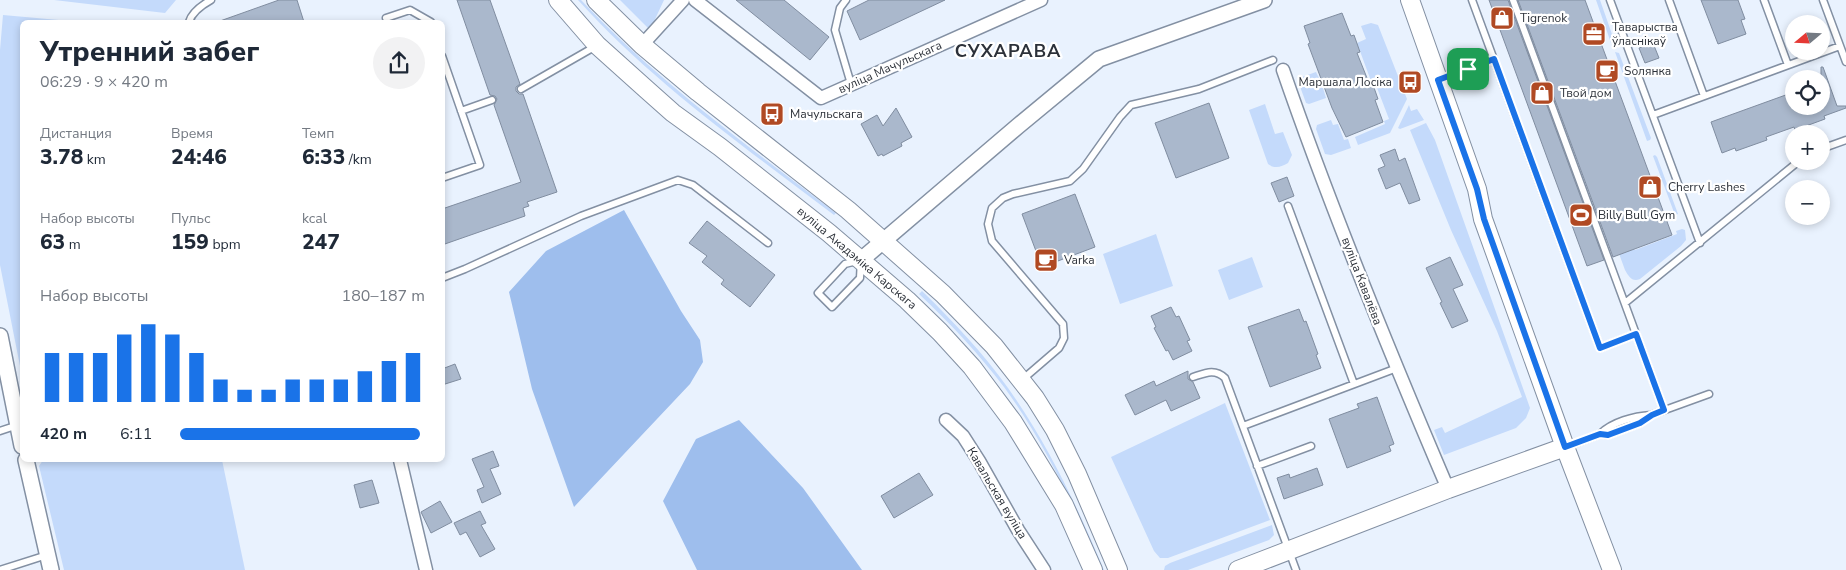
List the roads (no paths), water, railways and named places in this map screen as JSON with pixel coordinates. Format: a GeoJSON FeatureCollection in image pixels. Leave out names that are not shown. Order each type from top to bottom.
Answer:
{"type":"FeatureCollection","features":[{"type":"Feature","properties":{"kind":"main road","name":"вуліца Акадэміка Карскага"},"geometry":{"type":"LineString","coordinates":[[558,0],[597,45],[673,113],[720,147],[829,233],[907,300],[940,332],[972,367],[1013,422],[1064,505],[1093,570]]}},
{"type":"Feature","properties":{"kind":"main road"},"geometry":{"type":"LineString","coordinates":[[596,0],[642,45],[698,92],[848,210],[932,284],[994,346],[1022,380],[1055,430],[1077,474],[1118,570]]}},
{"type":"Feature","properties":{"kind":"main road"},"geometry":{"type":"LineString","coordinates":[[1399,0],[1468,194],[1484,219]]}},
{"type":"Feature","properties":{"kind":"main road"},"geometry":{"type":"LineString","coordinates":[[1410,0],[1477,189],[1484,219],[1565,447],[1612,570]]}},
{"type":"Feature","properties":{"kind":"main road"},"geometry":{"type":"LineString","coordinates":[[1238,570],[1448,489],[1565,447]]}},
{"type":"Feature","properties":{"kind":"street"},"geometry":{"type":"LineString","coordinates":[[642,45],[682,0]]}},
{"type":"Feature","properties":{"kind":"street","name":"вуліца Мачульскага"},"geometry":{"type":"LineString","coordinates":[[695,0],[821,98],[1041,0]]}},
{"type":"Feature","properties":{"kind":"street"},"geometry":{"type":"LineString","coordinates":[[861,260],[881,241],[1099,59],[1264,0]]}},
{"type":"Feature","properties":{"kind":"street","name":"вуліца Кавалёва"},"geometry":{"type":"LineString","coordinates":[[1283,70],[1339,222],[1448,489]]}},
{"type":"Feature","properties":{"kind":"street"},"geometry":{"type":"LineString","coordinates":[[0,336],[20,434]]}},
{"type":"Feature","properties":{"kind":"street","name":"Кавальская вуліца"},"geometry":{"type":"LineString","coordinates":[[946,420],[962,436],[979,462],[1018,530],[1044,570]]}},
{"type":"Feature","properties":{"kind":"street"},"geometry":{"type":"LineString","coordinates":[[26,462],[49,563]]}},
{"type":"Feature","properties":{"kind":"street"},"geometry":{"type":"LineString","coordinates":[[400,462],[426,570]]}},
{"type":"Feature","properties":{"kind":"lane"},"geometry":{"type":"LineString","coordinates":[[190,20],[199,7],[211,0]]}},
{"type":"Feature","properties":{"kind":"lane"},"geometry":{"type":"LineString","coordinates":[[846,0],[840,8],[835,30],[851,84]]}},
{"type":"Feature","properties":{"kind":"lane"},"geometry":{"type":"LineString","coordinates":[[1472,0],[1600,348],[1636,334]]}},
{"type":"Feature","properties":{"kind":"lane"},"geometry":{"type":"LineString","coordinates":[[1513,0],[1664,410]]}},
{"type":"Feature","properties":{"kind":"lane"},"geometry":{"type":"LineString","coordinates":[[1610,0],[1700,243]]}},
{"type":"Feature","properties":{"kind":"lane"},"geometry":{"type":"LineString","coordinates":[[1669,0],[1704,96]]}},
{"type":"Feature","properties":{"kind":"lane"},"geometry":{"type":"LineString","coordinates":[[1764,0],[1788,65]]}},
{"type":"Feature","properties":{"kind":"lane"},"geometry":{"type":"LineString","coordinates":[[1823,0],[1846,62]]}},
{"type":"Feature","properties":{"kind":"lane"},"geometry":{"type":"LineString","coordinates":[[387,20],[386,18],[410,10],[428,20]]}},
{"type":"Feature","properties":{"kind":"lane"},"geometry":{"type":"LineString","coordinates":[[522,89],[597,45]]}},
{"type":"Feature","properties":{"kind":"lane"},"geometry":{"type":"LineString","coordinates":[[1653,115],[1840,46]]}},
{"type":"Feature","properties":{"kind":"lane"},"geometry":{"type":"LineString","coordinates":[[1438,80],[1494,59]]}},
{"type":"Feature","properties":{"kind":"lane"},"geometry":{"type":"LineString","coordinates":[[1022,380],[1059,348],[1064,338],[1063,324],[992,241],[988,224],[992,208],[1003,198],[1013,194],[1070,181],[1083,170],[1120,117],[1131,105],[1198,90],[1273,60]]}},
{"type":"Feature","properties":{"kind":"lane"},"geometry":{"type":"LineString","coordinates":[[445,65],[480,165],[445,176]]}},
{"type":"Feature","properties":{"kind":"lane"},"geometry":{"type":"LineString","coordinates":[[461,111],[492,100]]}},
{"type":"Feature","properties":{"kind":"lane"},"geometry":{"type":"LineString","coordinates":[[1830,146],[1846,140]]}},
{"type":"Feature","properties":{"kind":"lane"},"geometry":{"type":"LineString","coordinates":[[1625,303],[1788,170]]}},
{"type":"Feature","properties":{"kind":"lane"},"geometry":{"type":"LineString","coordinates":[[445,277],[465,270],[581,216],[678,180],[693,185],[768,243]]}},
{"type":"Feature","properties":{"kind":"lane"},"geometry":{"type":"LineString","coordinates":[[1288,206],[1354,384]]}},
{"type":"Feature","properties":{"kind":"lane"},"geometry":{"type":"LineString","coordinates":[[861,260],[860,278],[832,306],[818,293],[845,264],[861,260]]}},
{"type":"Feature","properties":{"kind":"lane"},"geometry":{"type":"LineString","coordinates":[[1243,426],[1397,368]]}},
{"type":"Feature","properties":{"kind":"lane"},"geometry":{"type":"LineString","coordinates":[[1193,377],[1210,372],[1220,374],[1225,378],[1296,570]]}},
{"type":"Feature","properties":{"kind":"lane"},"geometry":{"type":"LineString","coordinates":[[1565,447],[1600,434],[1606,428],[1622,422],[1639,416],[1652,415],[1709,394]]}},
{"type":"Feature","properties":{"kind":"lane"},"geometry":{"type":"LineString","coordinates":[[0,430],[18,425]]}},
{"type":"Feature","properties":{"kind":"lane"},"geometry":{"type":"LineString","coordinates":[[1257,466],[1310,446]]}},
{"type":"Feature","properties":{"kind":"lane"},"geometry":{"type":"LineString","coordinates":[[0,570],[49,563]]}},
{"type":"Feature","properties":{"kind":"place","name":"Tigrenok"},"geometry":{"type":"Point","coordinates":[1502,18]}},
{"type":"Feature","properties":{"kind":"place","name":"Таварыства ўласнікаў"},"geometry":{"type":"Point","coordinates":[1594,34]}},
{"type":"Feature","properties":{"kind":"place","name":"Sолянка"},"geometry":{"type":"Point","coordinates":[1607,71]}},
{"type":"Feature","properties":{"kind":"place","name":"Маршала Лосіка"},"geometry":{"type":"Point","coordinates":[1410,82]}},
{"type":"Feature","properties":{"kind":"place","name":"Твой дом"},"geometry":{"type":"Point","coordinates":[1542,93]}},
{"type":"Feature","properties":{"kind":"place","name":"Мачульскага"},"geometry":{"type":"Point","coordinates":[772,114]}},
{"type":"Feature","properties":{"kind":"place","name":"Cherry Lashes"},"geometry":{"type":"Point","coordinates":[1650,187]}},
{"type":"Feature","properties":{"kind":"place","name":"Billy Bull Gym"},"geometry":{"type":"Point","coordinates":[1581,215]}},
{"type":"Feature","properties":{"kind":"place","name":"Varka"},"geometry":{"type":"Point","coordinates":[1046,260]}},
{"type":"Feature","properties":{"kind":"district","name":"СУХАРАВА"},"geometry":{"type":"Point","coordinates":[1008,51]}}]}
